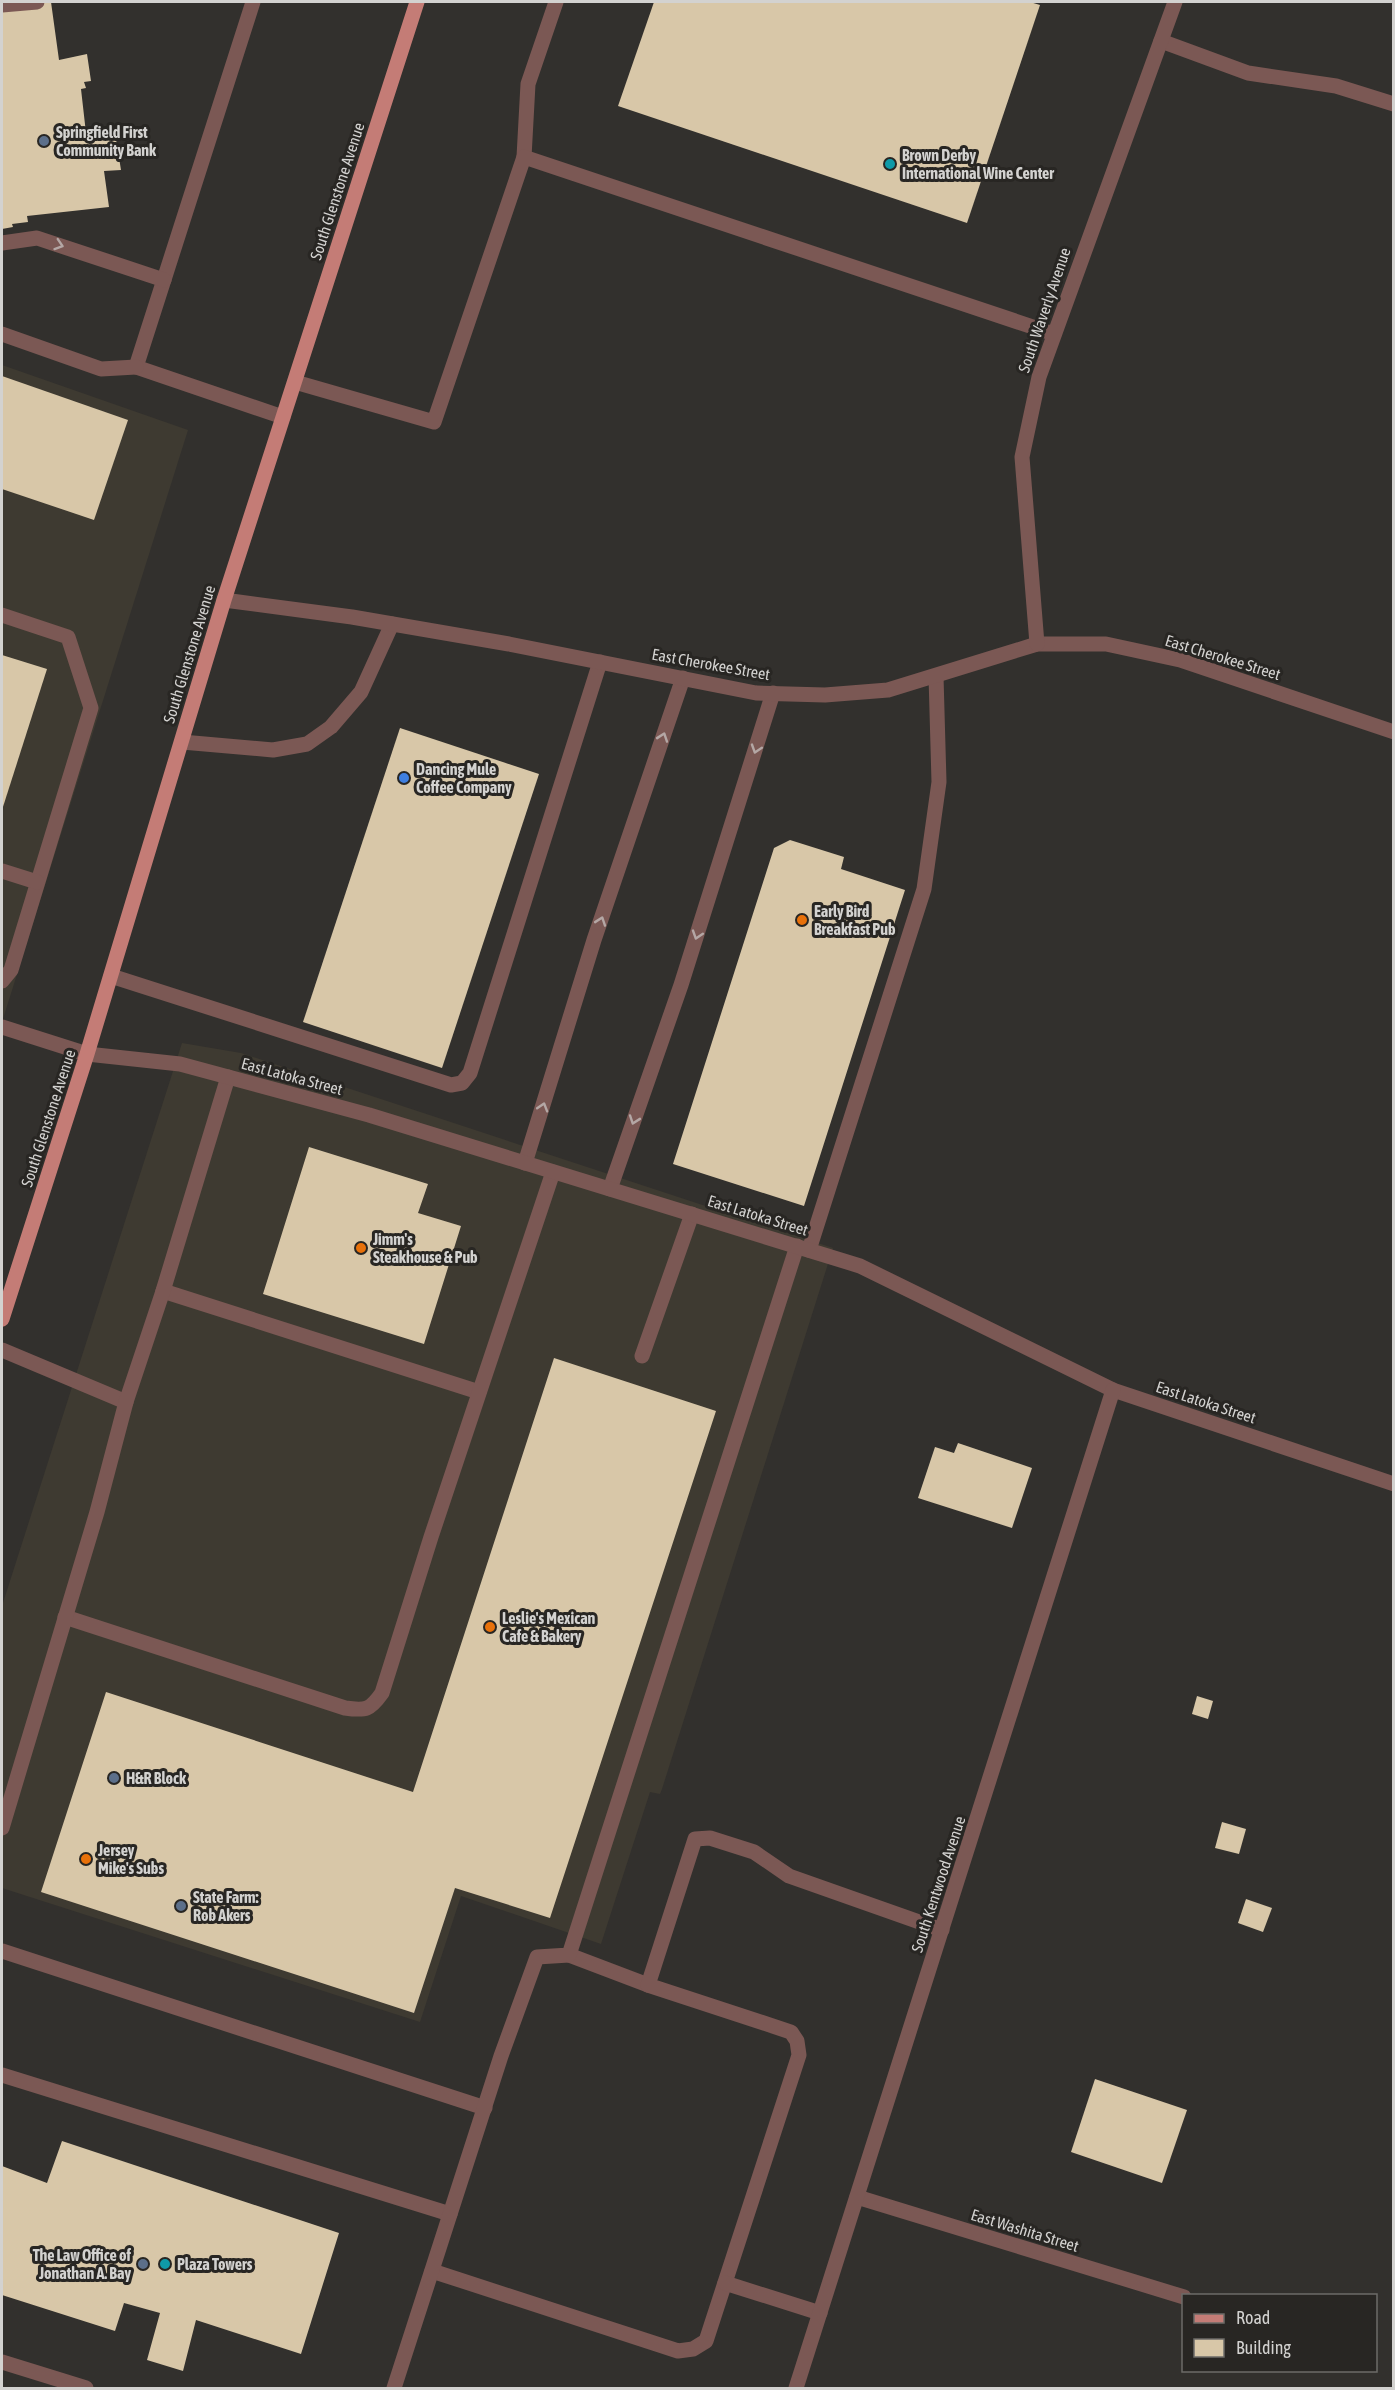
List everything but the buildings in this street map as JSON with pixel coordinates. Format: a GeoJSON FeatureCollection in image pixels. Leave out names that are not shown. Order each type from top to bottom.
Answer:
{"type":"FeatureCollection","features":[{"type":"Feature","properties":{"kind":"main road","name":"South Glenstone Avenue"},"geometry":{"type":"LineString","coordinates":[[2,1318],[87,1054],[224,600],[417,2]]}},
{"type":"Feature","properties":{"kind":"street"},"geometry":{"type":"LineString","coordinates":[[2,5],[37,2]]}},
{"type":"Feature","properties":{"kind":"street"},"geometry":{"type":"LineString","coordinates":[[136,367],[252,2]]}},
{"type":"Feature","properties":{"kind":"street"},"geometry":{"type":"LineString","coordinates":[[295,382],[434,422],[524,157],[528,84],[556,2]]}},
{"type":"Feature","properties":{"kind":"street","name":"South Waverly Avenue"},"geometry":{"type":"LineString","coordinates":[[1037,644],[1022,457],[1039,377],[1175,2]]}},
{"type":"Feature","properties":{"kind":"street"},"geometry":{"type":"LineString","coordinates":[[1161,41],[1248,73],[1336,86],[1394,104]]}},
{"type":"Feature","properties":{"kind":"street"},"geometry":{"type":"LineString","coordinates":[[524,157],[1054,334]]}},
{"type":"Feature","properties":{"kind":"street"},"geometry":{"type":"LineString","coordinates":[[2,243],[37,238],[164,280]]}},
{"type":"Feature","properties":{"kind":"street"},"geometry":{"type":"LineString","coordinates":[[2,334],[101,369],[136,367],[283,417]]}},
{"type":"Feature","properties":{"kind":"street","name":"East Cherokee Street"},"geometry":{"type":"LineString","coordinates":[[224,600],[392,624],[756,693],[825,695],[888,690],[1037,644],[1106,644],[1180,660],[1394,732]]}},
{"type":"Feature","properties":{"kind":"street"},"geometry":{"type":"LineString","coordinates":[[2,615],[68,637],[91,708],[10,970],[2,981]]}},
{"type":"Feature","properties":{"kind":"street"},"geometry":{"type":"LineString","coordinates":[[182,742],[273,750],[307,744],[332,727],[361,693],[392,624]]}},
{"type":"Feature","properties":{"kind":"street"},"geometry":{"type":"LineString","coordinates":[[111,976],[452,1084],[462,1083],[470,1073],[600,662]]}},
{"type":"Feature","properties":{"kind":"street"},"geometry":{"type":"LineString","coordinates":[[569,1955],[924,889],[939,782],[936,676]]}},
{"type":"Feature","properties":{"kind":"street"},"geometry":{"type":"LineString","coordinates":[[525,1163],[594,940],[683,678]]}},
{"type":"Feature","properties":{"kind":"street"},"geometry":{"type":"LineString","coordinates":[[610,1189],[681,985],[773,693]]}},
{"type":"Feature","properties":{"kind":"street"},"geometry":{"type":"LineString","coordinates":[[2,871],[37,882]]}},
{"type":"Feature","properties":{"kind":"street","name":"East Latoka Street"},"geometry":{"type":"LineString","coordinates":[[2,1027],[87,1054],[180,1065],[369,1115],[860,1266],[1113,1390],[1394,1484]]}},
{"type":"Feature","properties":{"kind":"street"},"geometry":{"type":"LineString","coordinates":[[2,1828],[126,1402],[163,1291],[228,1077]]}},
{"type":"Feature","properties":{"kind":"street"},"geometry":{"type":"LineString","coordinates":[[65,1617],[345,1708],[362,1711],[373,1706],[382,1692],[553,1172]]}},
{"type":"Feature","properties":{"kind":"street"},"geometry":{"type":"LineString","coordinates":[[642,1356],[692,1214]]}},
{"type":"Feature","properties":{"kind":"street"},"geometry":{"type":"LineString","coordinates":[[163,1291],[479,1392]]}},
{"type":"Feature","properties":{"kind":"street"},"geometry":{"type":"LineString","coordinates":[[2,1350],[126,1402]]}},
{"type":"Feature","properties":{"kind":"street","name":"South Kentwood Avenue"},"geometry":{"type":"LineString","coordinates":[[796,2388],[1113,1390]]}},
{"type":"Feature","properties":{"kind":"street"},"geometry":{"type":"LineString","coordinates":[[648,1985],[695,1839],[710,1838],[754,1852],[789,1876],[942,1930]]}},
{"type":"Feature","properties":{"kind":"street"},"geometry":{"type":"LineString","coordinates":[[2,1951],[484,2108]]}},
{"type":"Feature","properties":{"kind":"street"},"geometry":{"type":"LineString","coordinates":[[394,2388],[484,2108],[537,1957],[569,1955],[648,1985],[791,2032],[797,2041],[799,2055],[706,2341],[693,2349],[678,2351],[432,2271]]}},
{"type":"Feature","properties":{"kind":"street"},"geometry":{"type":"LineString","coordinates":[[2,2075],[450,2214]]}},
{"type":"Feature","properties":{"kind":"street","name":"East Washita Street"},"geometry":{"type":"LineString","coordinates":[[857,2197],[1182,2296]]}},
{"type":"Feature","properties":{"kind":"street"},"geometry":{"type":"LineString","coordinates":[[725,2283],[820,2313]]}},
{"type":"Feature","properties":{"kind":"street"},"geometry":{"type":"LineString","coordinates":[[2,2362],[86,2388]]}},
{"type":"Feature","properties":{"kind":"shaded area"},"geometry":{"type":"Polygon","coordinates":[[[2,365],[188,430],[2,1022],[2,365]]]}},
{"type":"Feature","properties":{"kind":"shaded area"},"geometry":{"type":"Polygon","coordinates":[[[182,1043],[241,1053],[833,1248],[662,1789],[660,1794],[650,1792],[601,1944],[461,1896],[420,2022],[2,1888],[2,1606],[182,1043]]]}},
{"type":"Feature","properties":{"kind":"place","name":"Springfield First Community Bank"},"geometry":{"type":"Point","coordinates":[44,141]}},
{"type":"Feature","properties":{"kind":"place","name":"Brown Derby International Wine Center"},"geometry":{"type":"Point","coordinates":[890,164]}},
{"type":"Feature","properties":{"kind":"place","name":"Dancing Mule Coffee Company"},"geometry":{"type":"Point","coordinates":[404,778]}},
{"type":"Feature","properties":{"kind":"place","name":"Early Bird Breakfast Pub"},"geometry":{"type":"Point","coordinates":[802,920]}},
{"type":"Feature","properties":{"kind":"place","name":"Jimm's Steakhouse & Pub"},"geometry":{"type":"Point","coordinates":[361,1248]}},
{"type":"Feature","properties":{"kind":"place","name":"Leslie's Mexican Cafe & Bakery"},"geometry":{"type":"Point","coordinates":[490,1627]}},
{"type":"Feature","properties":{"kind":"place","name":"H&R Block"},"geometry":{"type":"Point","coordinates":[114,1778]}},
{"type":"Feature","properties":{"kind":"place","name":"Jersey Mike's Subs"},"geometry":{"type":"Point","coordinates":[86,1859]}},
{"type":"Feature","properties":{"kind":"place","name":"State Farm: Rob Akers"},"geometry":{"type":"Point","coordinates":[181,1906]}},
{"type":"Feature","properties":{"kind":"place","name":"The Law Office of Jonathan A. Bay"},"geometry":{"type":"Point","coordinates":[143,2264]}},
{"type":"Feature","properties":{"kind":"place","name":"Plaza Towers"},"geometry":{"type":"Point","coordinates":[165,2264]}}]}
